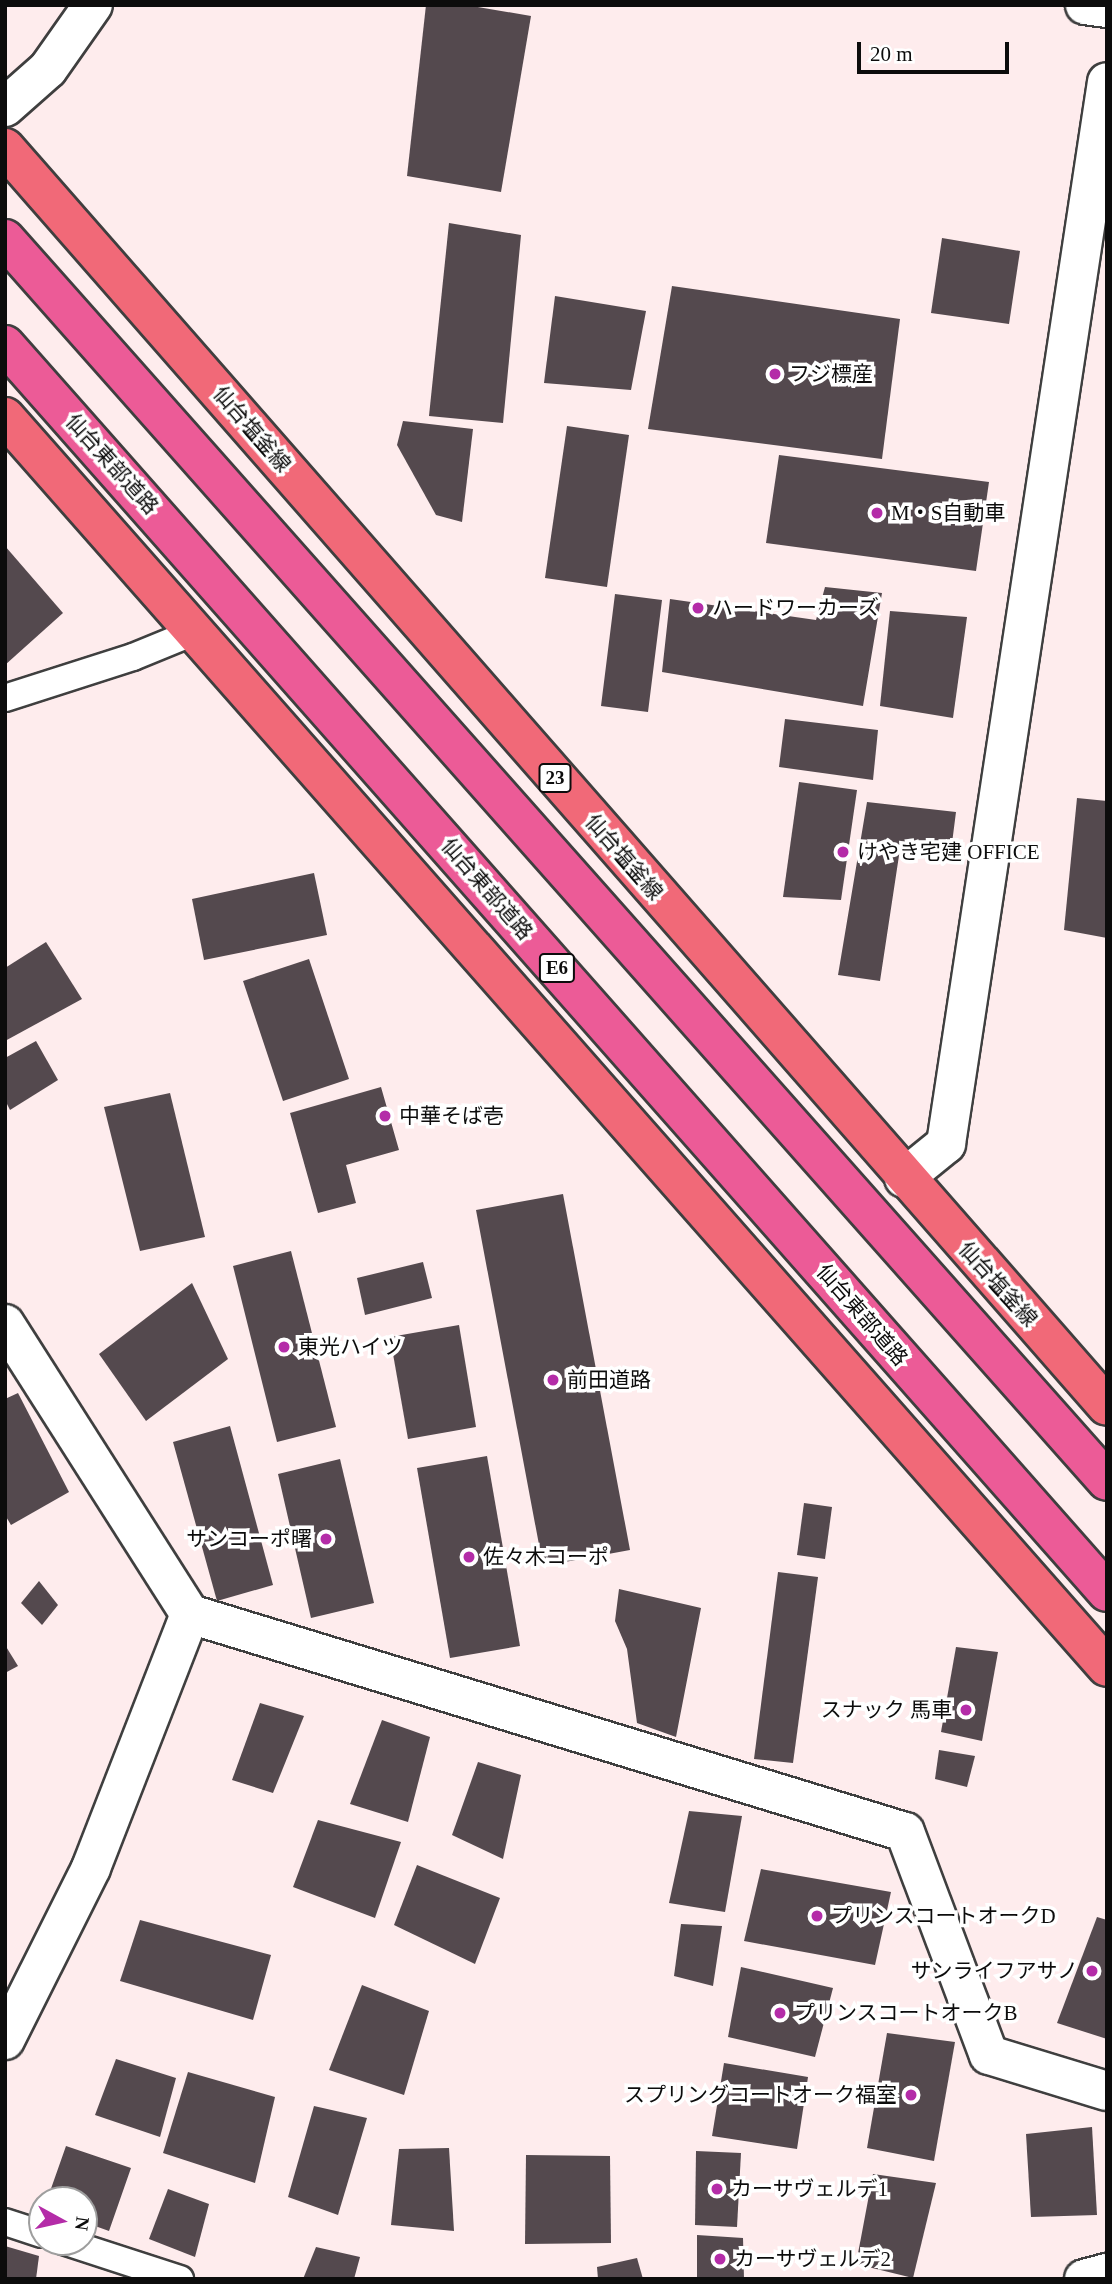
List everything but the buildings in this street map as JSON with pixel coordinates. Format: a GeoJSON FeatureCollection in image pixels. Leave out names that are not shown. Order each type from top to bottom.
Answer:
{"type":"FeatureCollection","features":[{"type":"Feature","properties":{"kind":"highway"},"geometry":{"type":"LineString","coordinates":[[5,239],[1107,1481]]}},
{"type":"Feature","properties":{"kind":"highway","name":"仙台東部道路"},"geometry":{"type":"LineString","coordinates":[[5,345],[1107,1592]]}},
{"type":"Feature","properties":{"kind":"main road","name":"仙台塩釜線"},"geometry":{"type":"LineString","coordinates":[[5,148],[904,1178],[1107,1406]]}},
{"type":"Feature","properties":{"kind":"main road"},"geometry":{"type":"LineString","coordinates":[[5,417],[1107,1667]]}},
{"type":"Feature","properties":{"kind":"street"},"geometry":{"type":"LineString","coordinates":[[5,107],[48,69],[93,5]]}},
{"type":"Feature","properties":{"kind":"street"},"geometry":{"type":"LineString","coordinates":[[1085,5],[1107,8]]}},
{"type":"Feature","properties":{"kind":"street"},"geometry":{"type":"LineString","coordinates":[[904,1178],[946,1144],[1107,82]]}},
{"type":"Feature","properties":{"kind":"street"},"geometry":{"type":"LineString","coordinates":[[8,1336],[190,1614],[905,1832],[989,2056],[1107,2091]]}},
{"type":"Feature","properties":{"kind":"street"},"geometry":{"type":"LineString","coordinates":[[5,2040],[91,1868],[190,1614]]}},
{"type":"Feature","properties":{"kind":"street"},"geometry":{"type":"LineString","coordinates":[[1084,2279],[1107,2273]]}},
{"type":"Feature","properties":{"kind":"lane"},"geometry":{"type":"LineString","coordinates":[[5,698],[133,657],[194,632]]}},
{"type":"Feature","properties":{"kind":"lane"},"geometry":{"type":"LineString","coordinates":[[5,2222],[28,2229]]}},
{"type":"Feature","properties":{"kind":"lane"},"geometry":{"type":"LineString","coordinates":[[98,2252],[180,2279]]}},
{"type":"Feature","properties":{"kind":"place","name":"フジ標産"},"geometry":{"type":"Point","coordinates":[775,374]}},
{"type":"Feature","properties":{"kind":"place","name":"M・S自動車"},"geometry":{"type":"Point","coordinates":[877,513]}},
{"type":"Feature","properties":{"kind":"place","name":"ハードワーカーズ"},"geometry":{"type":"Point","coordinates":[698,608]}},
{"type":"Feature","properties":{"kind":"place","name":"けやき宅建 OFFICE"},"geometry":{"type":"Point","coordinates":[843,852]}},
{"type":"Feature","properties":{"kind":"place","name":"中華そば壱"},"geometry":{"type":"Point","coordinates":[385,1116]}},
{"type":"Feature","properties":{"kind":"place","name":"東光ハイツ"},"geometry":{"type":"Point","coordinates":[284,1347]}},
{"type":"Feature","properties":{"kind":"place","name":"前田道路"},"geometry":{"type":"Point","coordinates":[553,1380]}},
{"type":"Feature","properties":{"kind":"place","name":"サンコーポ曙"},"geometry":{"type":"Point","coordinates":[326,1539]}},
{"type":"Feature","properties":{"kind":"place","name":"佐々木コーポ"},"geometry":{"type":"Point","coordinates":[469,1557]}},
{"type":"Feature","properties":{"kind":"place","name":"スナック 馬車"},"geometry":{"type":"Point","coordinates":[966,1710]}},
{"type":"Feature","properties":{"kind":"place","name":"プリンスコートオークD"},"geometry":{"type":"Point","coordinates":[817,1916]}},
{"type":"Feature","properties":{"kind":"place","name":"サンライフアサノ"},"geometry":{"type":"Point","coordinates":[1092,1971]}},
{"type":"Feature","properties":{"kind":"place","name":"プリンスコートオークB"},"geometry":{"type":"Point","coordinates":[780,2013]}},
{"type":"Feature","properties":{"kind":"place","name":"スプリングコートオーク福室"},"geometry":{"type":"Point","coordinates":[911,2095]}},
{"type":"Feature","properties":{"kind":"place","name":"カーサヴェルデ1"},"geometry":{"type":"Point","coordinates":[717,2189]}},
{"type":"Feature","properties":{"kind":"place","name":"カーサヴェルデ2"},"geometry":{"type":"Point","coordinates":[720,2259]}}]}
